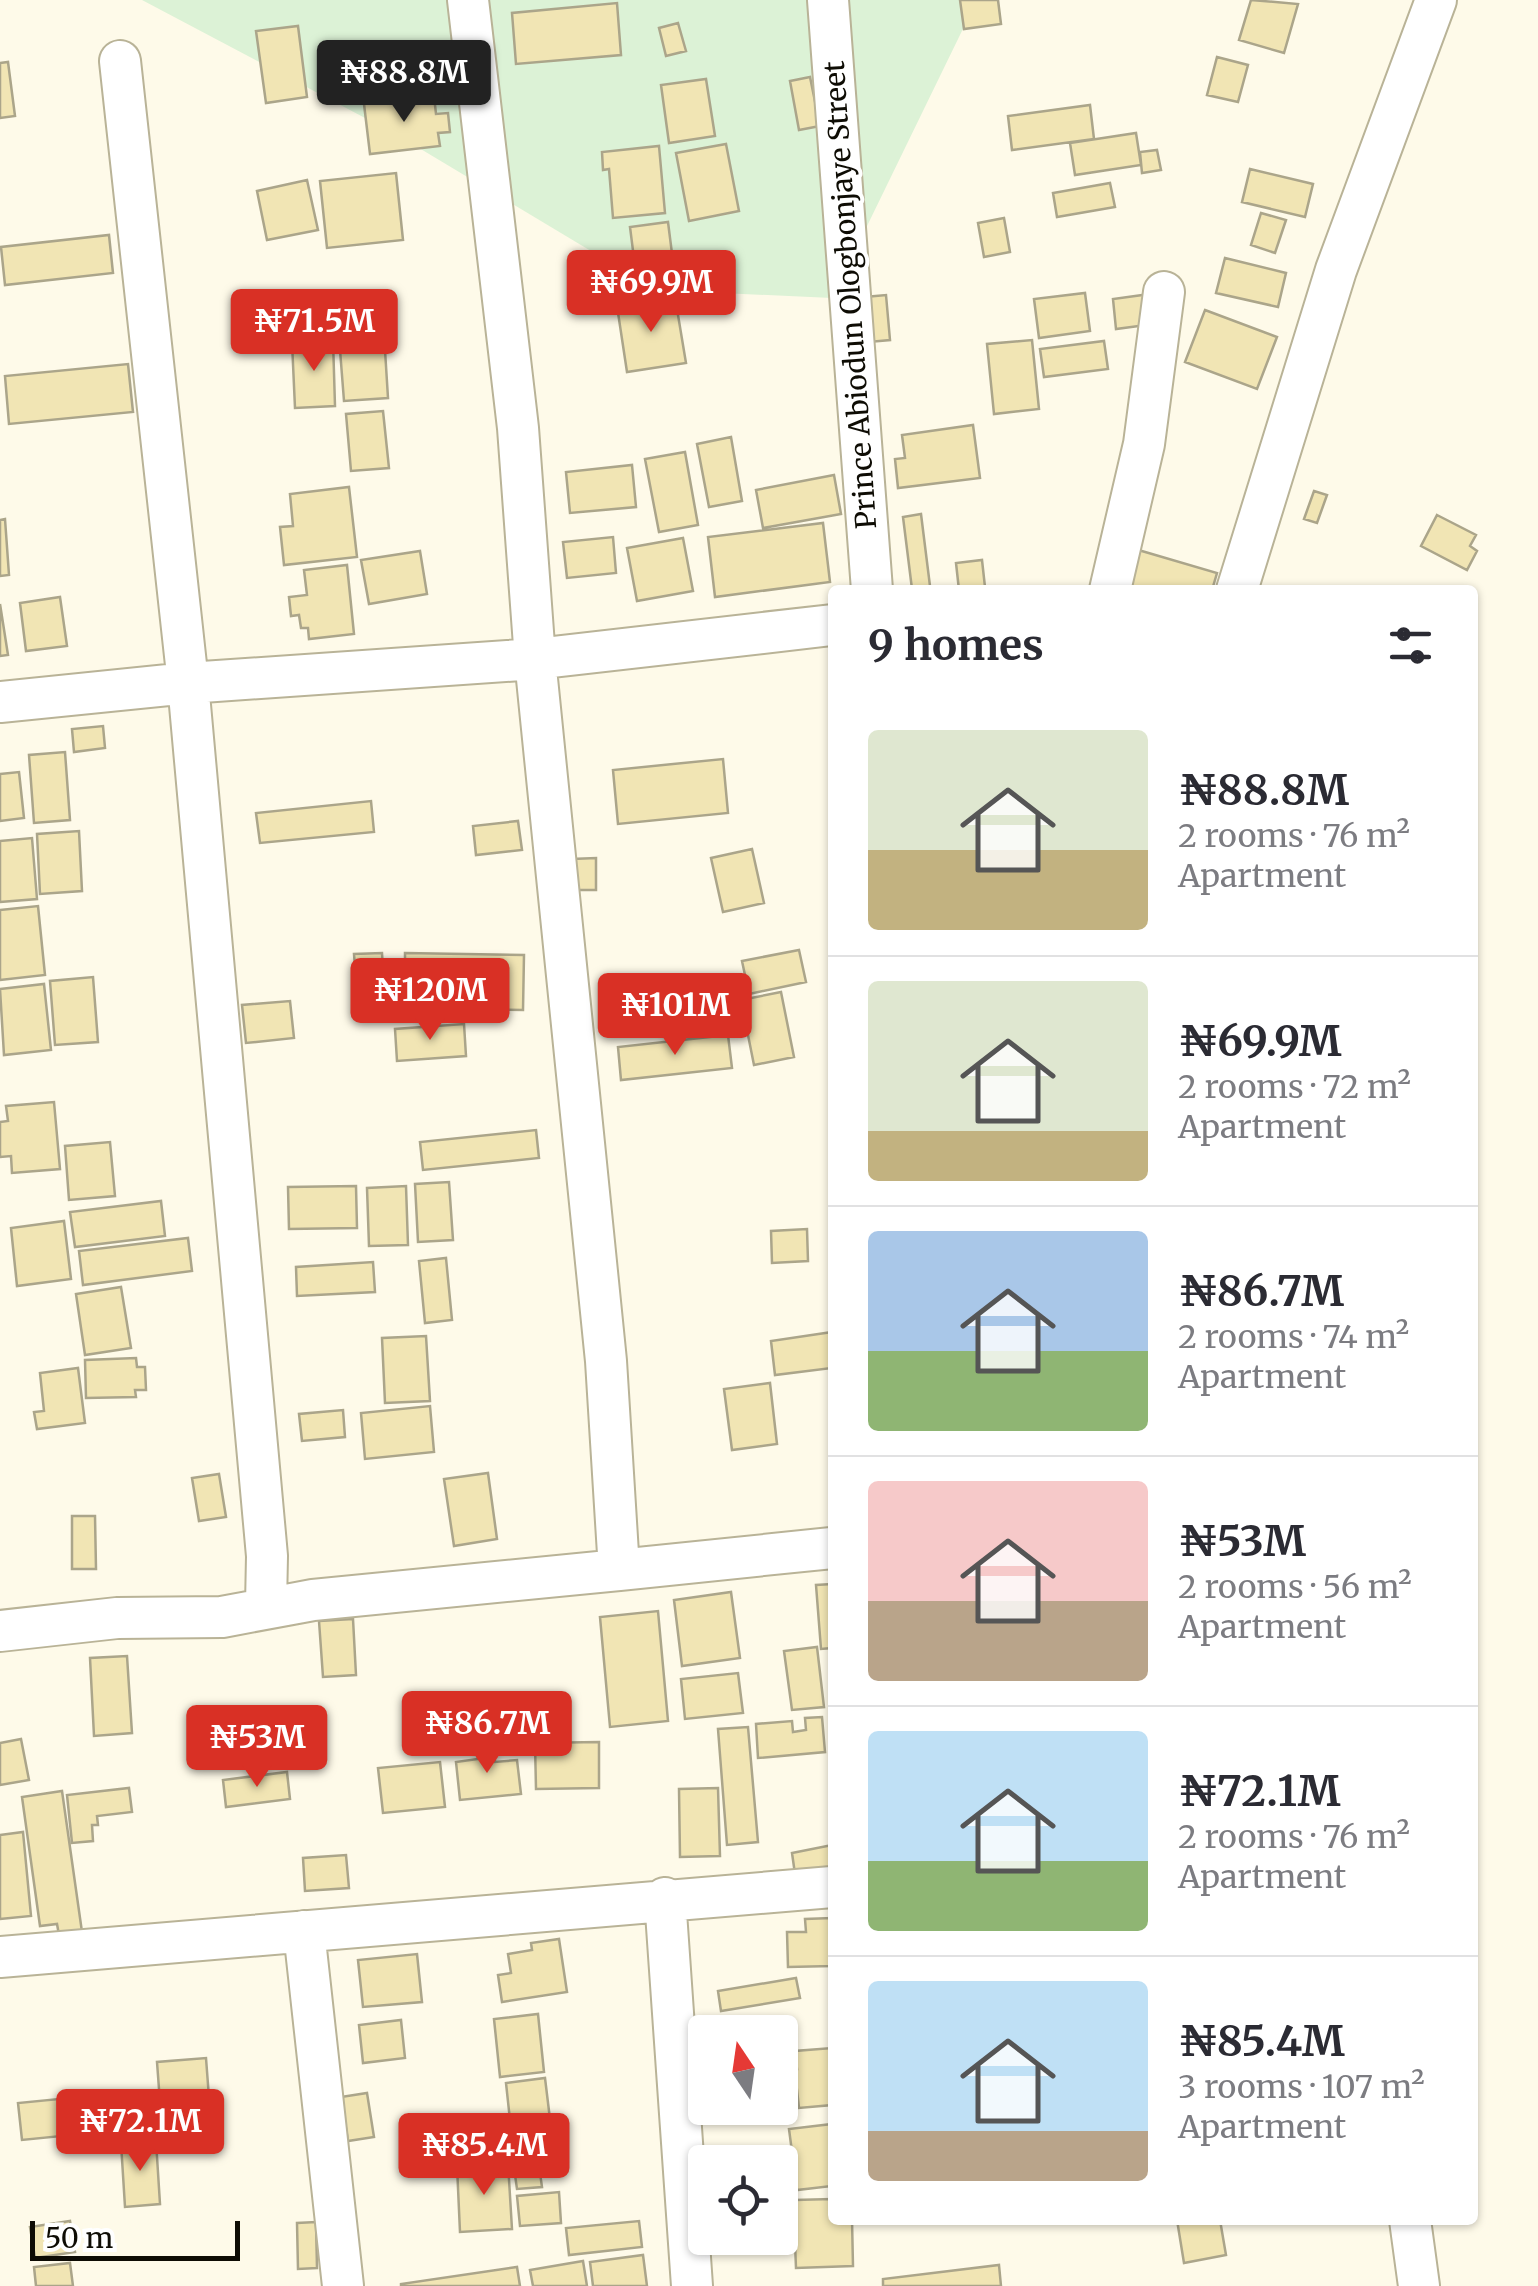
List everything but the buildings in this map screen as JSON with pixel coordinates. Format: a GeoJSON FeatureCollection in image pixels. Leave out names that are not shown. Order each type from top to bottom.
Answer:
{"type":"FeatureCollection","features":[{"type":"Feature","properties":{"kind":"street"},"geometry":{"type":"LineString","coordinates":[[468,0],[518,428],[535,658],[606,1361],[619,1570]]}},
{"type":"Feature","properties":{"kind":"street","name":"Prince Abiodun Ologbonjaye Street"},"geometry":{"type":"LineString","coordinates":[[828,0],[872,585]]}},
{"type":"Feature","properties":{"kind":"street"},"geometry":{"type":"LineString","coordinates":[[1239,585],[1336,270],[1436,0]]}},
{"type":"Feature","properties":{"kind":"street"},"geometry":{"type":"LineString","coordinates":[[120,61],[188,683],[267,1556],[266,1605]]}},
{"type":"Feature","properties":{"kind":"street"},"geometry":{"type":"LineString","coordinates":[[1111,585],[1144,444],[1153,384],[1150,367],[1164,292]]}},
{"type":"Feature","properties":{"kind":"street"},"geometry":{"type":"LineString","coordinates":[[0,702],[188,683],[535,658],[828,625]]}},
{"type":"Feature","properties":{"kind":"street"},"geometry":{"type":"LineString","coordinates":[[0,1631],[117,1618],[222,1617],[266,1605],[828,1548]]}},
{"type":"Feature","properties":{"kind":"street"},"geometry":{"type":"LineString","coordinates":[[0,1957],[828,1887]]}},
{"type":"Feature","properties":{"kind":"street"},"geometry":{"type":"LineString","coordinates":[[665,1898],[692,2286]]}},
{"type":"Feature","properties":{"kind":"street"},"geometry":{"type":"LineString","coordinates":[[304,1932],[343,2286]]}},
{"type":"Feature","properties":{"kind":"street"},"geometry":{"type":"LineString","coordinates":[[1411,2225],[1418,2286]]}},
{"type":"Feature","properties":{"kind":"green space"},"geometry":{"type":"Polygon","coordinates":[[[142,0],[977,0],[832,298],[656,290],[399,136],[142,0]]]}}]}
